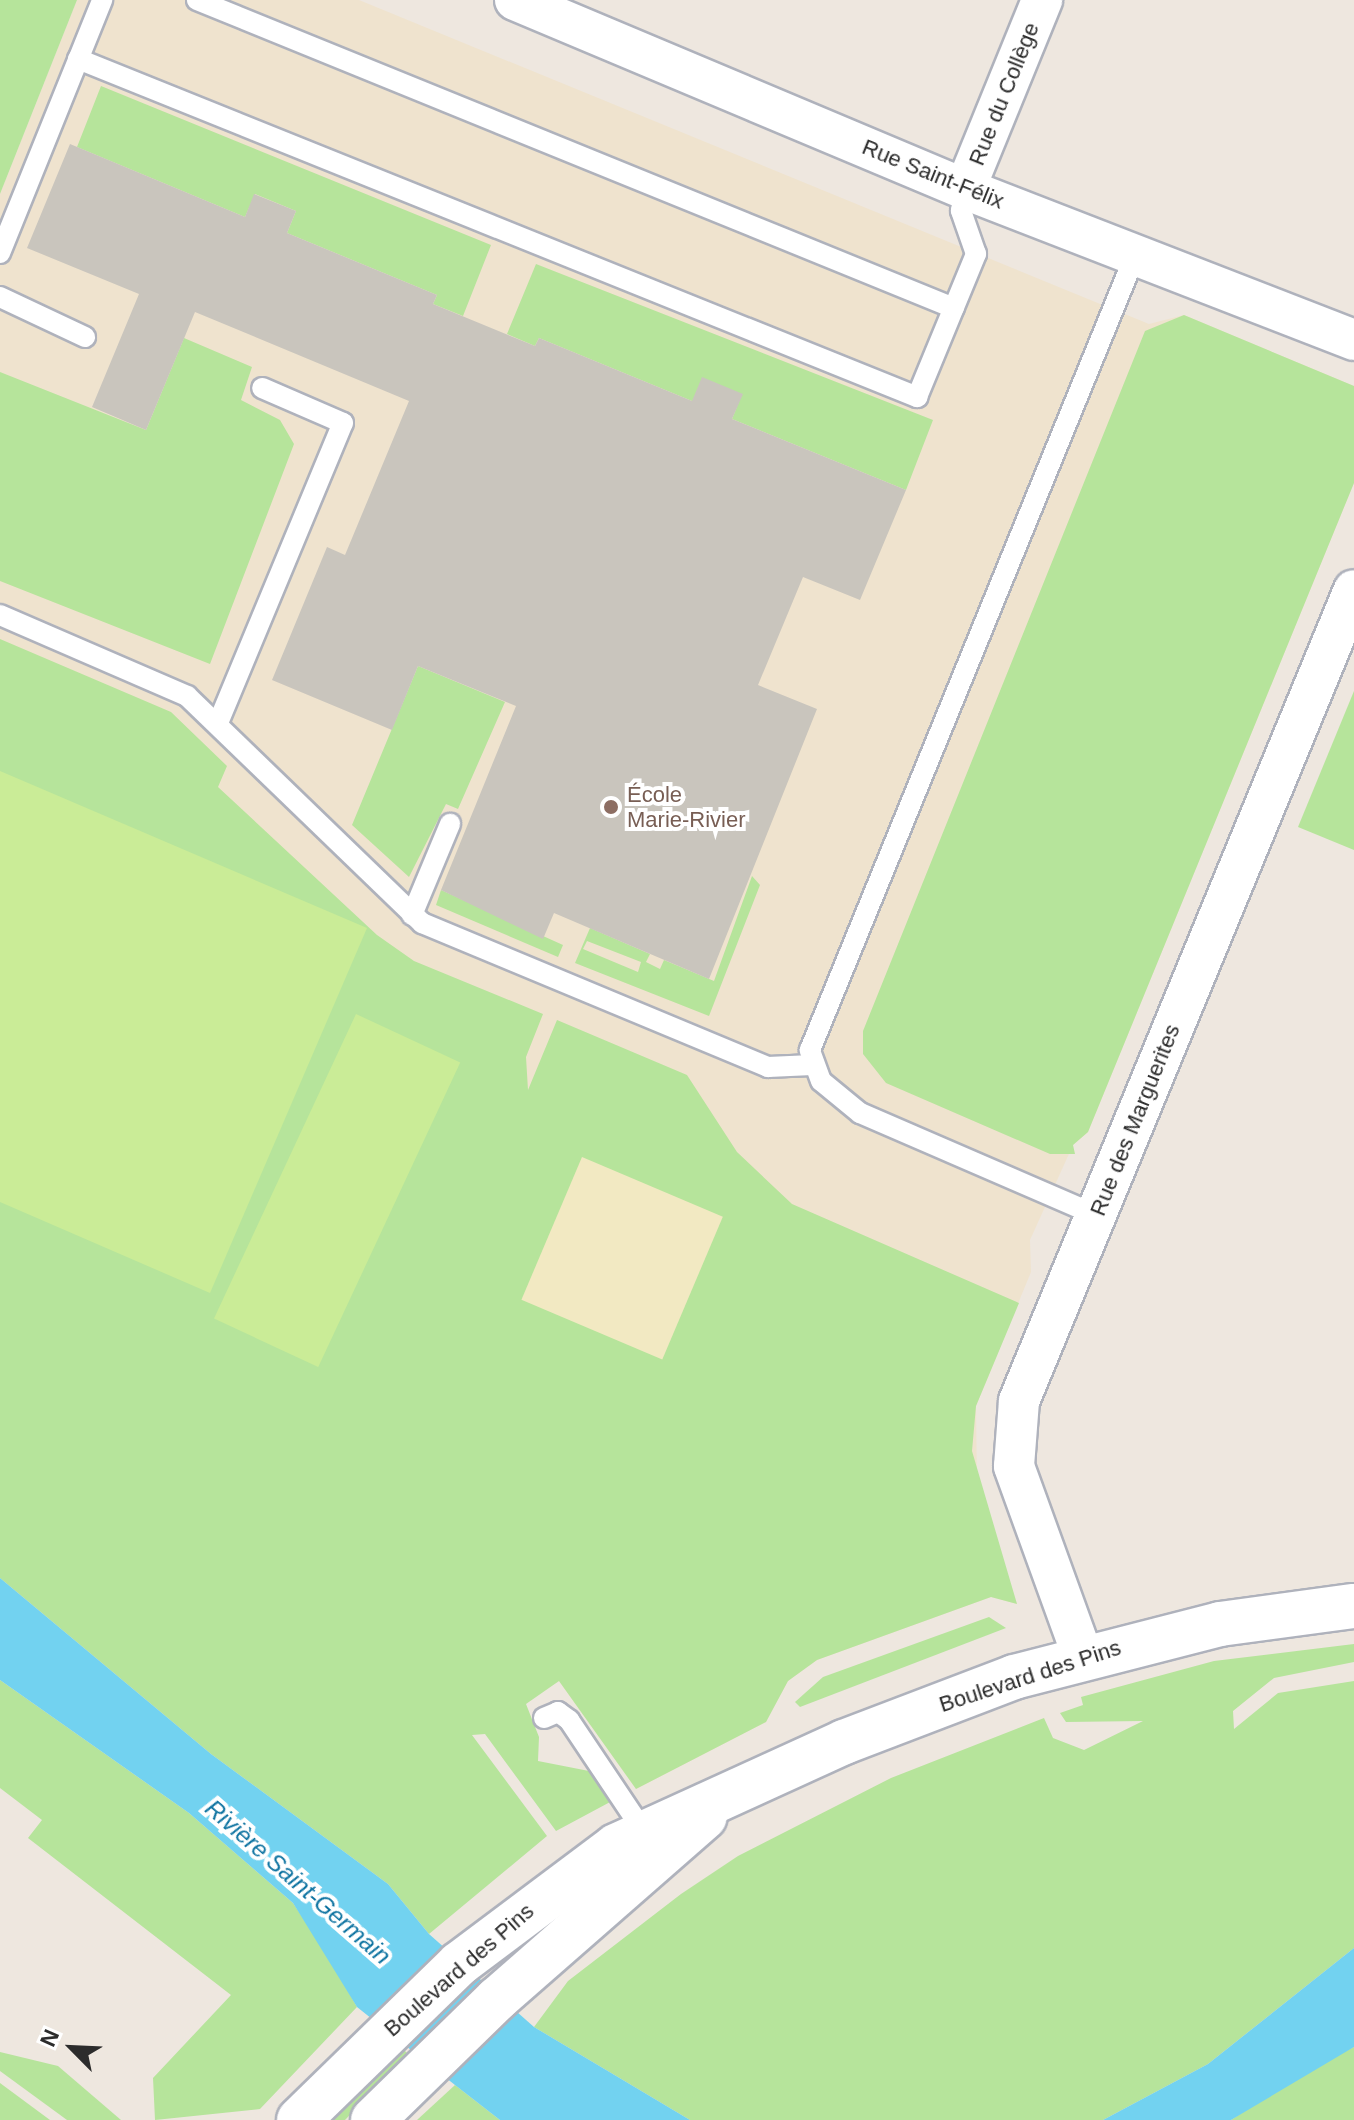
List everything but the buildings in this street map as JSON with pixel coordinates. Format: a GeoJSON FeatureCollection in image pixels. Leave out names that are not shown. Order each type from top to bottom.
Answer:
{"type":"FeatureCollection","features":[{"type":"Feature","properties":{"kind":"street","name":"Rue Saint-Félix"},"geometry":{"type":"LineString","coordinates":[[515,0],[965,189],[1354,340]]}},
{"type":"Feature","properties":{"kind":"street","name":"Rue du Collège"},"geometry":{"type":"LineString","coordinates":[[965,189],[1042,0]]}},
{"type":"Feature","properties":{"kind":"street","name":"Rue des Marguerites"},"geometry":{"type":"LineString","coordinates":[[1083,1657],[1011,1445],[1019,1401],[1354,590]]}},
{"type":"Feature","properties":{"kind":"street","name":"Boulevard des Pins"},"geometry":{"type":"LineString","coordinates":[[299,2120],[388,2031],[484,1942],[652,1846],[722,1800],[923,1710],[1083,1657],[1220,1624],[1354,1606]]}},
{"type":"Feature","properties":{"kind":"street","name":"Boulevard des Pins"},"geometry":{"type":"LineString","coordinates":[[373,2120],[425,2067],[523,1977],[652,1846]]}},
{"type":"Feature","properties":{"kind":"lane"},"geometry":{"type":"LineString","coordinates":[[0,253],[102,0]]}},
{"type":"Feature","properties":{"kind":"lane"},"geometry":{"type":"LineString","coordinates":[[197,0],[954,308]]}},
{"type":"Feature","properties":{"kind":"lane"},"geometry":{"type":"LineString","coordinates":[[78,59],[917,397],[977,245],[961,211],[965,189]]}},
{"type":"Feature","properties":{"kind":"lane"},"geometry":{"type":"LineString","coordinates":[[1096,1215],[860,1113],[838,1100],[812,1065],[819,1019],[1136,253]]}},
{"type":"Feature","properties":{"kind":"lane"},"geometry":{"type":"LineString","coordinates":[[0,297],[85,337]]}},
{"type":"Feature","properties":{"kind":"lane"},"geometry":{"type":"LineString","coordinates":[[218,723],[343,423],[262,388]]}},
{"type":"Feature","properties":{"kind":"lane"},"geometry":{"type":"LineString","coordinates":[[0,615],[176,688],[218,723],[412,915],[768,1067],[812,1065]]}},
{"type":"Feature","properties":{"kind":"lane"},"geometry":{"type":"LineString","coordinates":[[412,915],[450,824]]}},
{"type":"Feature","properties":{"kind":"lane"},"geometry":{"type":"LineString","coordinates":[[544,1718],[558,1712],[569,1720],[652,1846]]}},
{"type":"Feature","properties":{"kind":"shaded area","name":"École Marie-Rivier"},"geometry":{"type":"Polygon","coordinates":[[[77,0],[359,0],[1149,324],[1184,315],[1354,386],[1354,483],[1088,1132],[1073,1145],[1030,1240],[1031,1272],[976,1406],[977,1485],[1017,1604],[991,1597],[817,1660],[788,1681],[766,1722],[636,1789],[559,1681],[438,1756],[0,1268],[0,194],[77,0]]]}},
{"type":"Feature","properties":{"kind":"green space"},"geometry":{"type":"Polygon","coordinates":[[[0,0],[77,0],[0,194],[0,0]]]}},
{"type":"Feature","properties":{"kind":"green space"},"geometry":{"type":"Polygon","coordinates":[[[101,86],[491,245],[463,316],[433,304],[437,295],[287,233],[296,211],[255,194],[245,217],[77,147],[101,86]]]}},
{"type":"Feature","properties":{"kind":"green space"},"geometry":{"type":"Polygon","coordinates":[[[536,264],[933,420],[906,490],[732,419],[742,394],[692,401],[539,338],[535,346],[507,334],[536,264]]]}},
{"type":"Feature","properties":{"kind":"green space"},"geometry":{"type":"Polygon","coordinates":[[[1184,315],[1354,386],[1354,483],[1088,1132],[1073,1145],[1075,1154],[1050,1154],[886,1083],[863,1054],[863,1031],[1145,331],[1184,315]]]}},
{"type":"Feature","properties":{"kind":"green space"},"geometry":{"type":"Polygon","coordinates":[[[184,338],[252,367],[241,400],[280,420],[294,444],[210,664],[0,581],[0,372],[146,430],[184,338]]]}},
{"type":"Feature","properties":{"kind":"green space"},"geometry":{"type":"Polygon","coordinates":[[[0,639],[171,712],[227,766],[218,787],[377,935],[414,961],[543,1014],[526,1057],[528,1090],[557,1020],[687,1075],[737,1152],[792,1204],[1019,1303],[976,1406],[972,1451],[1017,1604],[991,1597],[817,1660],[788,1681],[766,1722],[636,1789],[559,1681],[526,1704],[539,1737],[538,1761],[589,1771],[612,1801],[556,1831],[485,1734],[472,1735],[547,1836],[429,1934],[388,1884],[211,1754],[0,1578],[0,639]]]}},
{"type":"Feature","properties":{"kind":"green space"},"geometry":{"type":"Polygon","coordinates":[[[418,666],[505,702],[458,809],[446,804],[409,877],[352,825],[418,666]]]}},
{"type":"Feature","properties":{"kind":"green space"},"geometry":{"type":"Polygon","coordinates":[[[1354,691],[1354,850],[1298,827],[1354,691]]]}},
{"type":"Feature","properties":{"kind":"green space"},"geometry":{"type":"Polygon","coordinates":[[[0,771],[367,928],[210,1293],[0,1202],[0,771]]]}},
{"type":"Feature","properties":{"kind":"green space"},"geometry":{"type":"Polygon","coordinates":[[[752,876],[760,885],[709,1016],[575,963],[590,928],[650,954],[646,962],[660,969],[664,960],[714,981],[752,876]],[[587,941],[583,949],[638,972],[641,962],[587,941]]]}},
{"type":"Feature","properties":{"kind":"green space"},"geometry":{"type":"Polygon","coordinates":[[[441,890],[563,945],[558,957],[436,905],[441,890]]]}},
{"type":"Feature","properties":{"kind":"green space"},"geometry":{"type":"Polygon","coordinates":[[[356,1014],[460,1063],[318,1367],[214,1319],[356,1014]]]}},
{"type":"Feature","properties":{"kind":"green space"},"geometry":{"type":"Polygon","coordinates":[[[989,1617],[1006,1628],[800,1707],[795,1702],[823,1677],[989,1617]]]}},
{"type":"Feature","properties":{"kind":"green space"},"geometry":{"type":"Polygon","coordinates":[[[1354,1644],[1354,1662],[1274,1678],[1233,1711],[1234,1729],[1278,1693],[1354,1681],[1354,1948],[1208,2064],[1103,2120],[690,2120],[534,2027],[568,1981],[681,1894],[738,1856],[891,1778],[1044,1718],[1053,1738],[1084,1750],[1143,1721],[1066,1722],[1060,1713],[1083,1705],[1081,1697],[1214,1661],[1354,1644]]]}},
{"type":"Feature","properties":{"kind":"green space"},"geometry":{"type":"Polygon","coordinates":[[[0,1680],[189,1813],[293,1903],[328,1956],[357,2007],[260,2109],[155,2120],[153,2078],[231,1995],[28,1838],[42,1820],[0,1788],[0,1680]]]}},
{"type":"Feature","properties":{"kind":"green space"},"geometry":{"type":"Polygon","coordinates":[[[396,2042],[408,2054],[345,2120],[323,2120],[396,2042]]]}},
{"type":"Feature","properties":{"kind":"green space"},"geometry":{"type":"Polygon","coordinates":[[[1354,2047],[1354,2120],[1231,2120],[1306,2070],[1354,2047]]]}},
{"type":"Feature","properties":{"kind":"green space"},"geometry":{"type":"Polygon","coordinates":[[[0,2052],[58,2066],[121,2120],[67,2120],[0,2071],[0,2052]]]}},
{"type":"Feature","properties":{"kind":"green space"},"geometry":{"type":"Polygon","coordinates":[[[0,2083],[50,2120],[0,2120],[0,2083]]]}},
{"type":"Feature","properties":{"kind":"green space"},"geometry":{"type":"Polygon","coordinates":[[[455,2085],[500,2120],[417,2120],[455,2085]]]}},
{"type":"Feature","properties":{"kind":"sand"},"geometry":{"type":"Polygon","coordinates":[[[582,1157],[723,1217],[662,1359],[521,1300],[582,1157]]]}},
{"type":"Feature","properties":{"kind":"water","name":"Rivière Saint-Germain"},"geometry":{"type":"Polygon","coordinates":[[[0,1578],[211,1754],[388,1884],[429,1934],[534,2027],[690,2120],[500,2120],[455,2085],[357,2007],[293,1903],[189,1813],[0,1680],[0,1578]]]}},
{"type":"Feature","properties":{"kind":"water"},"geometry":{"type":"Polygon","coordinates":[[[1354,1948],[1354,2047],[1231,2120],[1103,2120],[1208,2064],[1354,1948]]]}},
{"type":"Feature","properties":{"kind":"place","name":"École Marie-Rivier"},"geometry":{"type":"Point","coordinates":[611,807]}}]}
